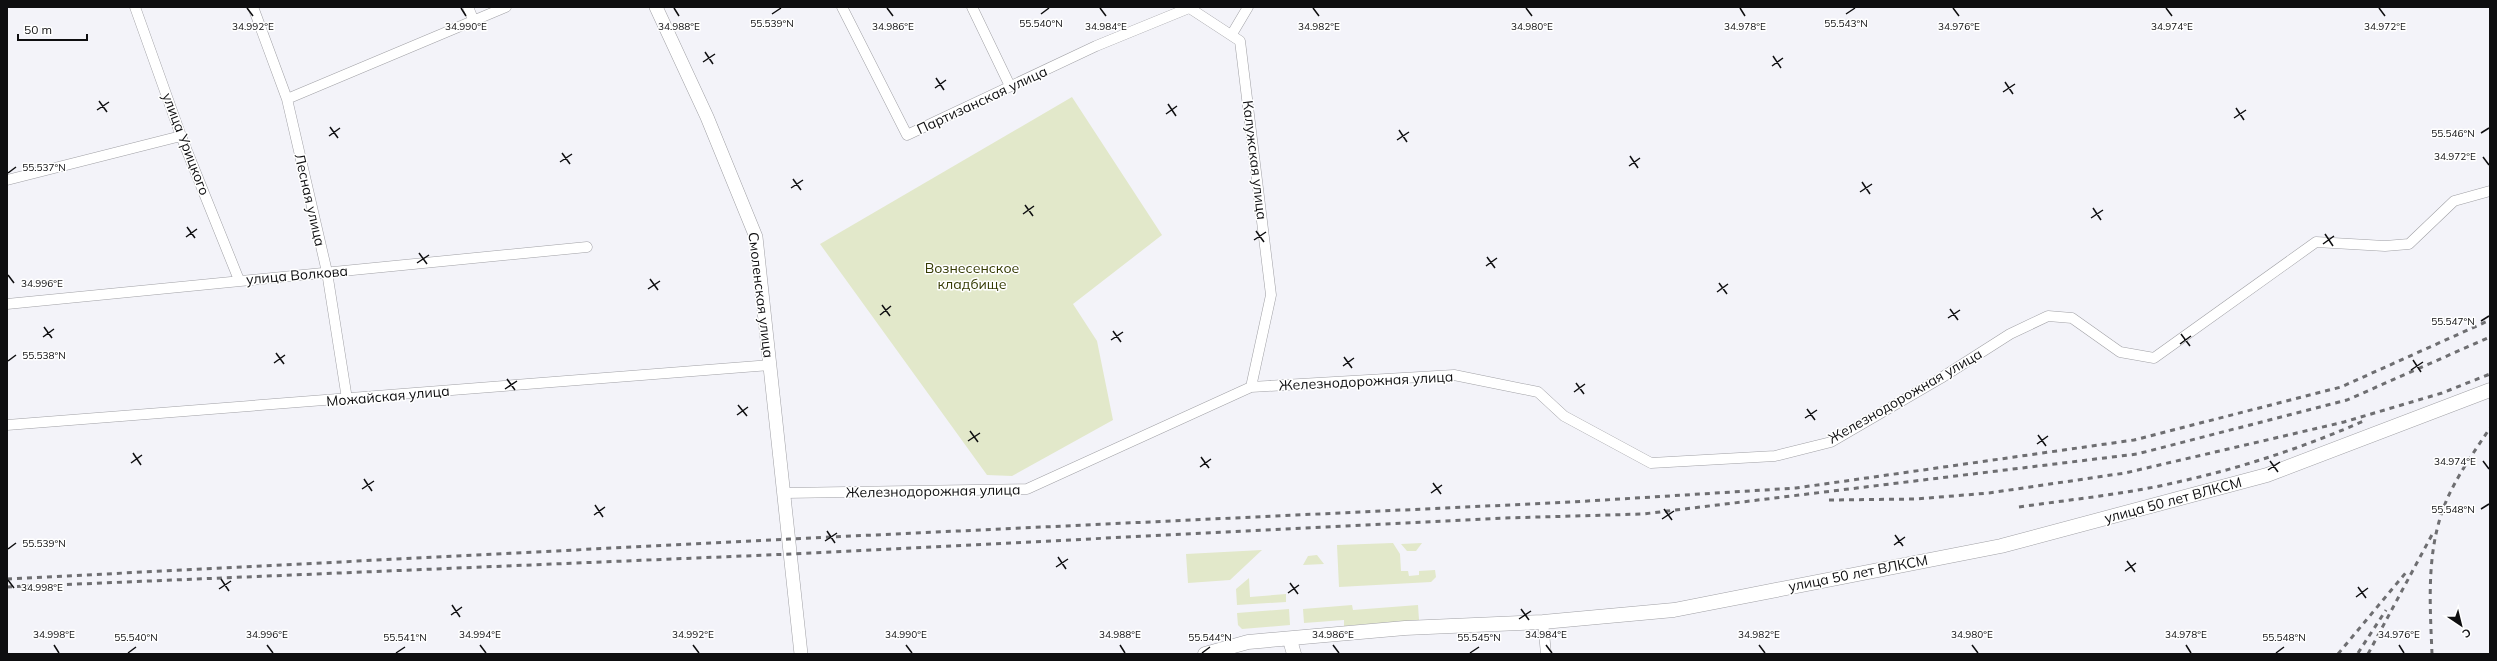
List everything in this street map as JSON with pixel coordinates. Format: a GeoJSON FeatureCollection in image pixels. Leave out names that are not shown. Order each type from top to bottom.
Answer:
{"type":"FeatureCollection","features":[{"type":"Feature","properties":{"kind":"main road","name":"улица 50 лет ВЛКСМ"},"geometry":{"type":"LineString","coordinates":[[1205,654],[1248,642],[1290,640],[1405,628],[1543,622],[1674,610],[2001,546],[2267,475],[2490,390]]}},
{"type":"Feature","properties":{"kind":"main road"},"geometry":{"type":"LineString","coordinates":[[1290,640],[1294,654]]}},
{"type":"Feature","properties":{"kind":"street","name":"улица Урицкого"},"geometry":{"type":"LineString","coordinates":[[135,7],[181,136],[239,280]]}},
{"type":"Feature","properties":{"kind":"street","name":"Лесная улица"},"geometry":{"type":"LineString","coordinates":[[253,7],[287,99],[327,272],[347,399]]}},
{"type":"Feature","properties":{"kind":"street"},"geometry":{"type":"LineString","coordinates":[[468,7],[473,19]]}},
{"type":"Feature","properties":{"kind":"street"},"geometry":{"type":"LineString","coordinates":[[287,99],[473,19],[506,7]]}},
{"type":"Feature","properties":{"kind":"street","name":"Смоленская улица"},"geometry":{"type":"LineString","coordinates":[[656,7],[707,117],[756,237],[785,493],[801,654]]}},
{"type":"Feature","properties":{"kind":"street","name":"Партизанская улица"},"geometry":{"type":"LineString","coordinates":[[842,7],[907,135],[1096,46],[1188,7]]}},
{"type":"Feature","properties":{"kind":"street"},"geometry":{"type":"LineString","coordinates":[[972,7],[1010,86]]}},
{"type":"Feature","properties":{"kind":"street","name":"Калужская улица"},"geometry":{"type":"LineString","coordinates":[[1188,7],[1232,34],[1240,41],[1271,295],[1251,387]]}},
{"type":"Feature","properties":{"kind":"street"},"geometry":{"type":"LineString","coordinates":[[1232,34],[1248,7]]}},
{"type":"Feature","properties":{"kind":"street"},"geometry":{"type":"LineString","coordinates":[[7,180],[181,136]]}},
{"type":"Feature","properties":{"kind":"street","name":"Железнодорожная улица"},"geometry":{"type":"LineString","coordinates":[[785,493],[1027,489],[1251,387],[1454,375],[1538,392],[1564,416],[1651,463],[1774,456],[1831,442],[1941,378],[2010,334],[2048,316],[2072,318],[2120,352],[2154,358],[2316,242],[2385,246],[2409,244],[2430,222],[2454,201],[2490,191]]}},
{"type":"Feature","properties":{"kind":"street","name":"улица Волкова"},"geometry":{"type":"LineString","coordinates":[[7,304],[239,280],[588,247]]}},
{"type":"Feature","properties":{"kind":"street","name":"Можайская улица"},"geometry":{"type":"LineString","coordinates":[[7,425],[770,365]]}},
{"type":"Feature","properties":{"kind":"street"},"geometry":{"type":"LineString","coordinates":[[1543,622],[1546,654]]}},
{"type":"Feature","properties":{"kind":"green space","name":"Вознесенское кладбище"},"geometry":{"type":"Polygon","coordinates":[[[1072,97],[1162,235],[1073,304],[1097,341],[1113,420],[1012,476],[987,475],[820,244],[1072,97]]]}},
{"type":"Feature","properties":{"kind":"green space"},"geometry":{"type":"Polygon","coordinates":[[[1393,543],[1400,554],[1401,571],[1408,571],[1409,576],[1419,575],[1419,571],[1435,570],[1436,577],[1431,582],[1339,587],[1337,545],[1393,543]]]}},
{"type":"Feature","properties":{"kind":"green space"},"geometry":{"type":"Polygon","coordinates":[[[1422,543],[1416,551],[1407,551],[1401,544],[1422,543]]]}},
{"type":"Feature","properties":{"kind":"green space"},"geometry":{"type":"Polygon","coordinates":[[[1262,550],[1230,580],[1188,583],[1186,554],[1262,550]]]}},
{"type":"Feature","properties":{"kind":"green space"},"geometry":{"type":"Polygon","coordinates":[[[1317,555],[1324,564],[1303,565],[1308,556],[1317,555]]]}},
{"type":"Feature","properties":{"kind":"green space"},"geometry":{"type":"Polygon","coordinates":[[[1249,578],[1250,597],[1286,594],[1286,602],[1237,605],[1236,589],[1249,578]]]}},
{"type":"Feature","properties":{"kind":"green space"},"geometry":{"type":"Polygon","coordinates":[[[1352,605],[1353,610],[1418,605],[1419,620],[1344,626],[1344,620],[1304,623],[1303,609],[1352,605]]]}},
{"type":"Feature","properties":{"kind":"green space"},"geometry":{"type":"Polygon","coordinates":[[[1289,609],[1290,625],[1242,629],[1238,625],[1237,613],[1289,609]]]}},
{"type":"Feature","properties":{"kind":"railway"},"geometry":{"type":"LineString","coordinates":[[7,579],[789,539],[1572,502],[1796,488],[2134,440],[2341,387],[2490,320]]}},
{"type":"Feature","properties":{"kind":"railway"},"geometry":{"type":"LineString","coordinates":[[7,587],[791,554],[1505,518],[1643,514],[2137,454],[2347,400],[2490,337]]}},
{"type":"Feature","properties":{"kind":"railway"},"geometry":{"type":"LineString","coordinates":[[1829,500],[1916,499],[1989,493],[2125,473],[2344,422],[2442,393],[2490,374]]}},
{"type":"Feature","properties":{"kind":"railway"},"geometry":{"type":"LineString","coordinates":[[2019,507],[2162,486],[2206,475],[2276,455],[2321,439],[2366,420]]}},
{"type":"Feature","properties":{"kind":"railway"},"geometry":{"type":"LineString","coordinates":[[2432,654],[2430,597],[2432,559],[2439,522],[2454,484],[2490,428]]}},
{"type":"Feature","properties":{"kind":"railway"},"geometry":{"type":"LineString","coordinates":[[2368,654],[2434,531]]}},
{"type":"Feature","properties":{"kind":"railway"},"geometry":{"type":"LineString","coordinates":[[2338,654],[2408,570]]}},
{"type":"Feature","properties":{"kind":"railway"},"geometry":{"type":"LineString","coordinates":[[2358,653],[2386,610]]}}]}
